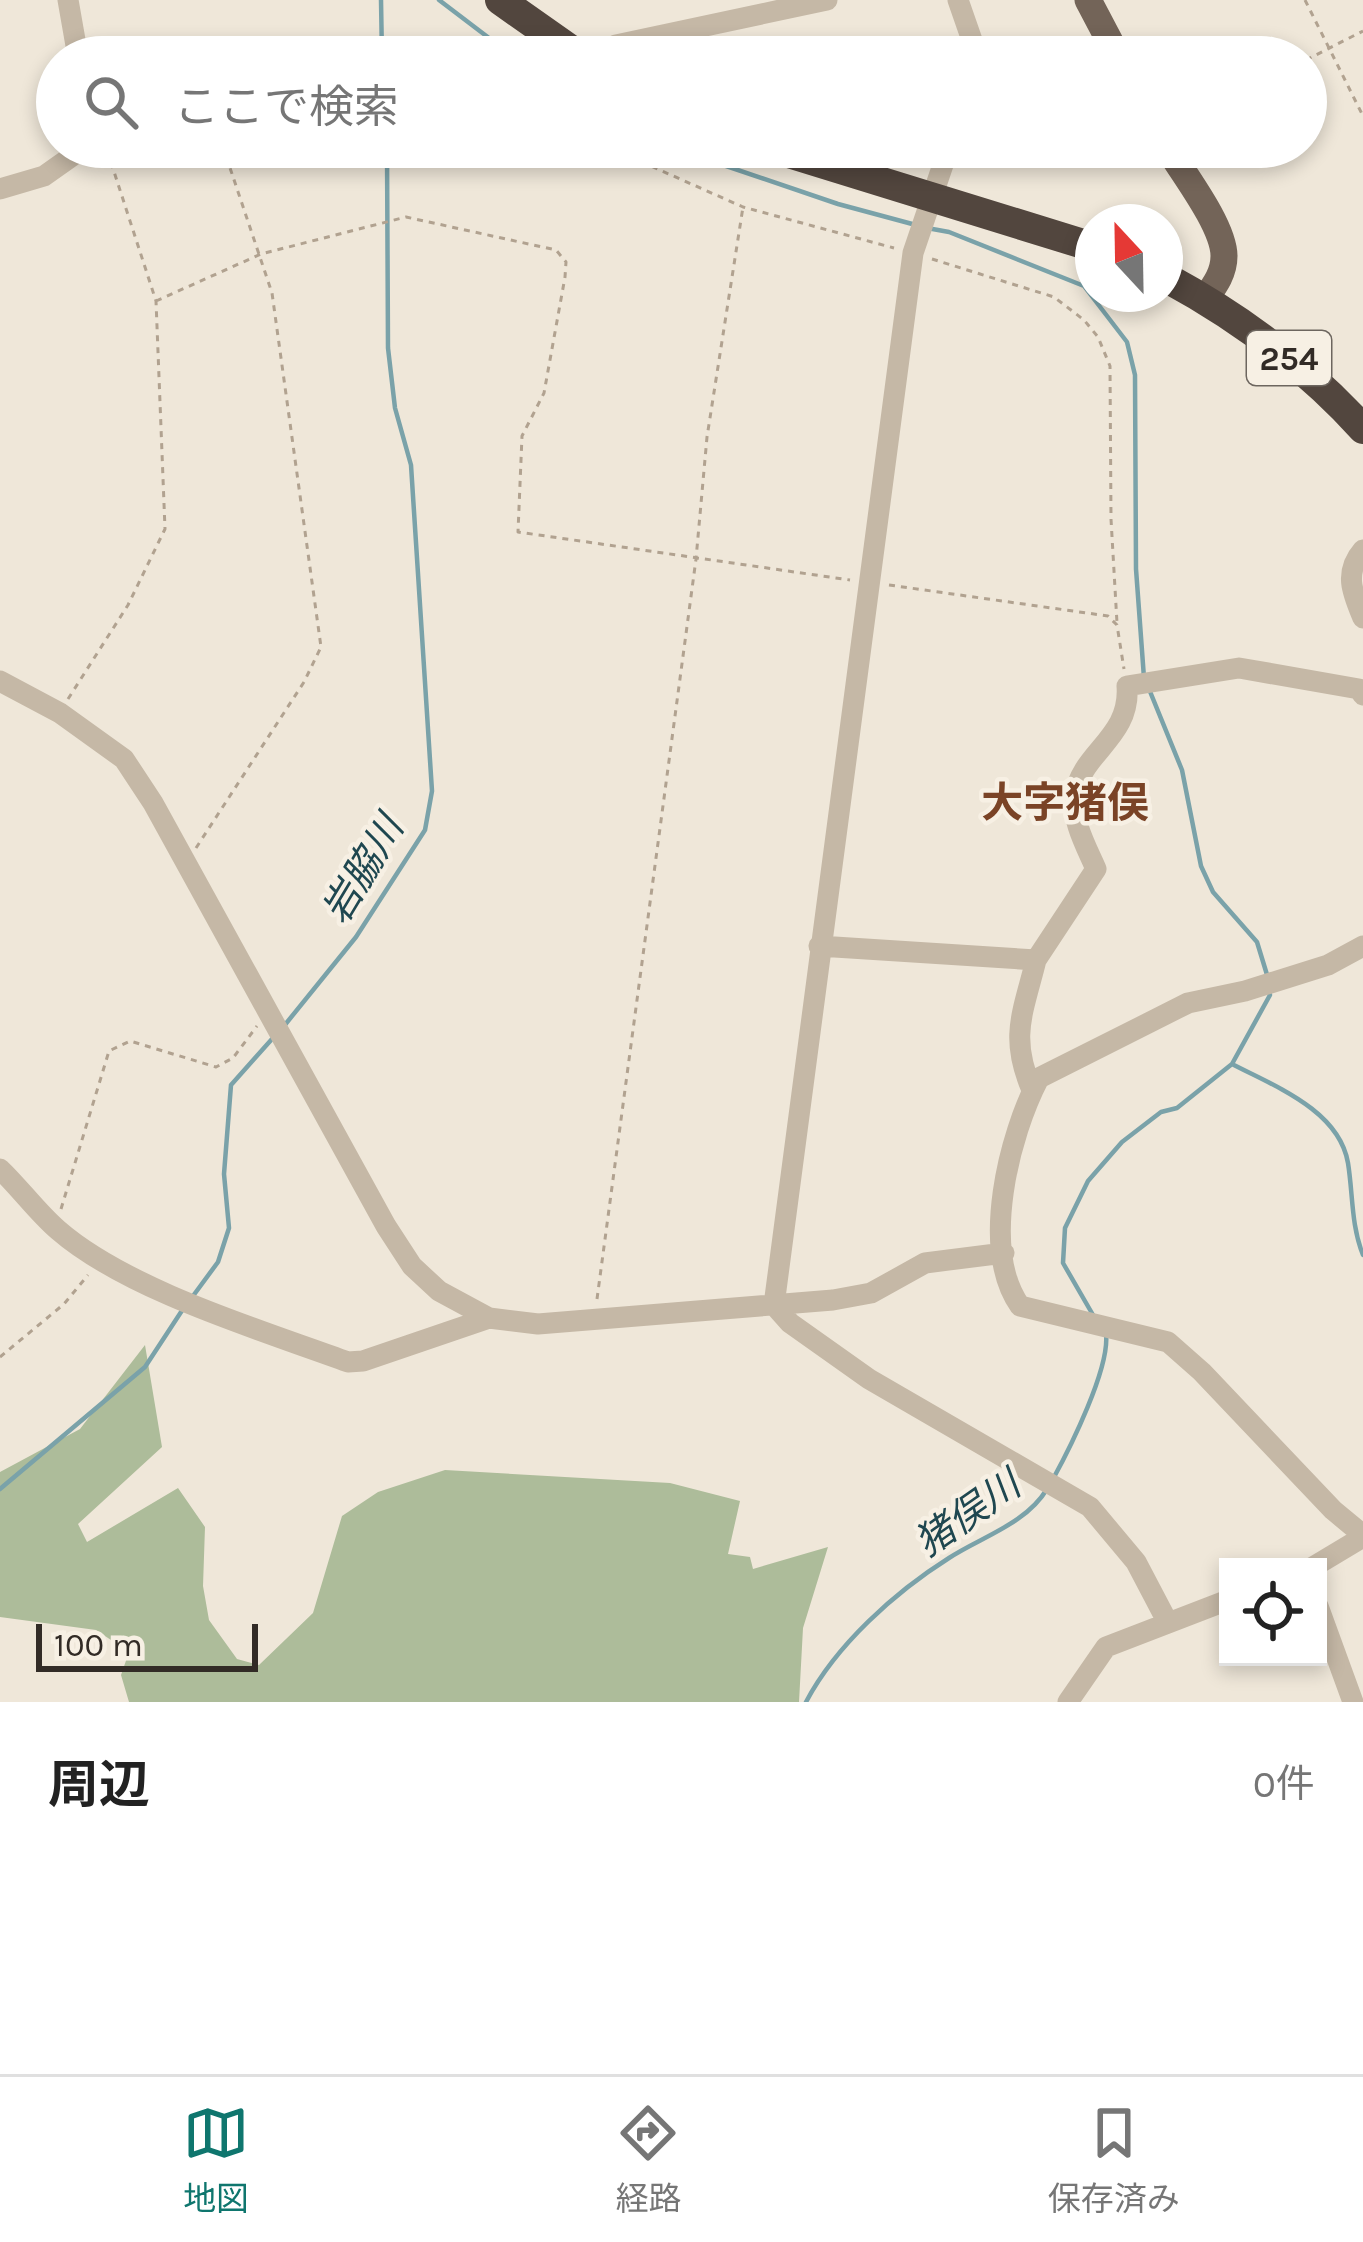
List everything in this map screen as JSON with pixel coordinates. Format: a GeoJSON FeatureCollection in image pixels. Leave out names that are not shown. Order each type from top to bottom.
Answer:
{"type":"FeatureCollection","features":[{"type":"Feature","properties":{"kind":"highway"},"geometry":{"type":"LineString","coordinates":[[500,0],[551,36]]}},
{"type":"Feature","properties":{"kind":"highway"},"geometry":{"type":"LineString","coordinates":[[837,168],[1075,242]]}},
{"type":"Feature","properties":{"kind":"highway","name":"254"},"geometry":{"type":"LineString","coordinates":[[1183,287],[1256,332],[1312,377],[1363,429]]}},
{"type":"Feature","properties":{"kind":"main road"},"geometry":{"type":"LineString","coordinates":[[1088,0],[1107,36]]}},
{"type":"Feature","properties":{"kind":"main road"},"geometry":{"type":"LineString","coordinates":[[1180,168],[1217,230],[1225,253],[1220,278],[1205,299]]}},
{"type":"Feature","properties":{"kind":"street"},"geometry":{"type":"LineString","coordinates":[[68,0],[74,36]]}},
{"type":"Feature","properties":{"kind":"street"},"geometry":{"type":"LineString","coordinates":[[958,0],[971,36]]}},
{"type":"Feature","properties":{"kind":"street"},"geometry":{"type":"LineString","coordinates":[[656,36],[813,1]]}},
{"type":"Feature","properties":{"kind":"street"},"geometry":{"type":"LineString","coordinates":[[0,189],[55,168]]}},
{"type":"Feature","properties":{"kind":"street"},"geometry":{"type":"LineString","coordinates":[[942,168],[914,253],[774,1305],[790,1323],[869,1378],[1090,1507],[1136,1562],[1168,1622]]}},
{"type":"Feature","properties":{"kind":"street"},"geometry":{"type":"LineString","coordinates":[[1363,550],[1351,572],[1351,589],[1363,619]]}},
{"type":"Feature","properties":{"kind":"street"},"geometry":{"type":"LineString","coordinates":[[1032,1090],[1020,1062],[1017,1039],[1036,959],[1096,868],[1077,823],[1075,792],[1129,708],[1127,686],[1239,668],[1362,688]]}},
{"type":"Feature","properties":{"kind":"street"},"geometry":{"type":"LineString","coordinates":[[0,681],[60,713],[124,759],[412,1266],[452,1300],[489,1318],[538,1324],[774,1305],[871,1293],[925,1263],[1004,1253]]}},
{"type":"Feature","properties":{"kind":"street"},"geometry":{"type":"LineString","coordinates":[[819,946],[1036,959]]}},
{"type":"Feature","properties":{"kind":"street"},"geometry":{"type":"LineString","coordinates":[[1327,1558],[1363,1536],[1168,1342],[1020,1306],[1004,1253],[1002,1187],[1011,1144],[1039,1078],[1188,1003],[1245,991],[1328,964],[1363,946]]}},
{"type":"Feature","properties":{"kind":"street"},"geometry":{"type":"LineString","coordinates":[[0,1169],[56,1228],[100,1260],[208,1311],[348,1362],[489,1318]]}},
{"type":"Feature","properties":{"kind":"street"},"geometry":{"type":"LineString","coordinates":[[1068,1702],[1106,1646],[1219,1603]]}},
{"type":"Feature","properties":{"kind":"street"},"geometry":{"type":"LineString","coordinates":[[1327,1631],[1353,1702]]}},
{"type":"Feature","properties":{"kind":"path"},"geometry":{"type":"LineString","coordinates":[[1305,0],[1324,36]]}},
{"type":"Feature","properties":{"kind":"path"},"geometry":{"type":"LineString","coordinates":[[1327,50],[1363,31]]}},
{"type":"Feature","properties":{"kind":"path"},"geometry":{"type":"LineString","coordinates":[[1327,42],[1363,116]]}},
{"type":"Feature","properties":{"kind":"path"},"geometry":{"type":"LineString","coordinates":[[60,713],[128,604],[165,529],[155,301],[113,168]]}},
{"type":"Feature","properties":{"kind":"path"},"geometry":{"type":"LineString","coordinates":[[186,863],[304,682],[321,647],[272,293],[230,168]]}},
{"type":"Feature","properties":{"kind":"path"},"geometry":{"type":"LineString","coordinates":[[655,168],[743,207],[1054,297],[1084,320],[1098,337],[1110,366],[1111,519],[1127,686]]}},
{"type":"Feature","properties":{"kind":"path"},"geometry":{"type":"LineString","coordinates":[[594,1318],[696,560],[707,437],[743,207]]}},
{"type":"Feature","properties":{"kind":"path"},"geometry":{"type":"LineString","coordinates":[[155,301],[261,254],[406,218],[556,250],[566,262],[565,277],[544,393],[522,436],[518,532],[1108,616],[1118,625]]}},
{"type":"Feature","properties":{"kind":"path"},"geometry":{"type":"LineString","coordinates":[[56,1228],[109,1051],[130,1041],[216,1067],[233,1058],[267,1014]]}},
{"type":"Feature","properties":{"kind":"path"},"geometry":{"type":"LineString","coordinates":[[0,1357],[64,1304],[100,1260]]}},
{"type":"Feature","properties":{"kind":"green space"},"geometry":{"type":"Polygon","coordinates":[[[145,1345],[162,1447],[78,1524],[87,1542],[178,1488],[205,1527],[203,1586],[209,1620],[237,1659],[259,1665],[313,1613],[342,1516],[378,1492],[445,1470],[670,1483],[740,1501],[728,1554],[750,1557],[753,1569],[828,1547],[803,1628],[799,1702],[129,1702],[121,1675],[129,1652],[96,1630],[0,1617],[0,1472],[80,1429],[145,1345]]]}},
{"type":"Feature","properties":{"kind":"waterway","name":"岩脇川"},"geometry":{"type":"LineString","coordinates":[[381,0],[382,36]]}},
{"type":"Feature","properties":{"kind":"waterway"},"geometry":{"type":"LineString","coordinates":[[439,0],[486,36]]}},
{"type":"Feature","properties":{"kind":"waterway","name":"岩脇川"},"geometry":{"type":"LineString","coordinates":[[284,1026],[356,937],[425,830],[432,791],[411,465],[395,408],[388,348],[387,168]]}},
{"type":"Feature","properties":{"kind":"waterway"},"geometry":{"type":"LineString","coordinates":[[732,168],[916,225]]}},
{"type":"Feature","properties":{"kind":"waterway"},"geometry":{"type":"LineString","coordinates":[[927,228],[949,232],[1084,286],[1127,342],[1135,375],[1136,569],[1144,678]]}},
{"type":"Feature","properties":{"kind":"waterway"},"geometry":{"type":"LineString","coordinates":[[1149,689],[1182,770],[1201,866],[1213,892],[1257,942],[1268,978]]}},
{"type":"Feature","properties":{"kind":"waterway","name":"猪俣川"},"geometry":{"type":"LineString","coordinates":[[1093,1315],[1063,1263],[1065,1228],[1088,1181],[1122,1142],[1161,1112],[1177,1108],[1232,1064],[1269,989]]}},
{"type":"Feature","properties":{"kind":"waterway","name":"岩脇川"},"geometry":{"type":"LineString","coordinates":[[193,1296],[218,1262],[229,1228],[224,1174],[231,1085],[272,1039]]}},
{"type":"Feature","properties":{"kind":"waterway"},"geometry":{"type":"LineString","coordinates":[[1232,1064],[1285,1091],[1332,1128],[1348,1163],[1363,1255]]}},
{"type":"Feature","properties":{"kind":"waterway","name":"岩脇川"},"geometry":{"type":"LineString","coordinates":[[0,1489],[145,1367],[183,1309]]}},
{"type":"Feature","properties":{"kind":"waterway","name":"猪俣川"},"geometry":{"type":"LineString","coordinates":[[1053,1479],[1095,1387],[1106,1334]]}},
{"type":"Feature","properties":{"kind":"waterway","name":"猪俣川"},"geometry":{"type":"LineString","coordinates":[[806,1702],[833,1660],[888,1603],[949,1558],[1015,1521],[1047,1489]]}},
{"type":"Feature","properties":{"kind":"district","name":"大字猪俣"},"geometry":{"type":"Point","coordinates":[1065,802]}}]}
